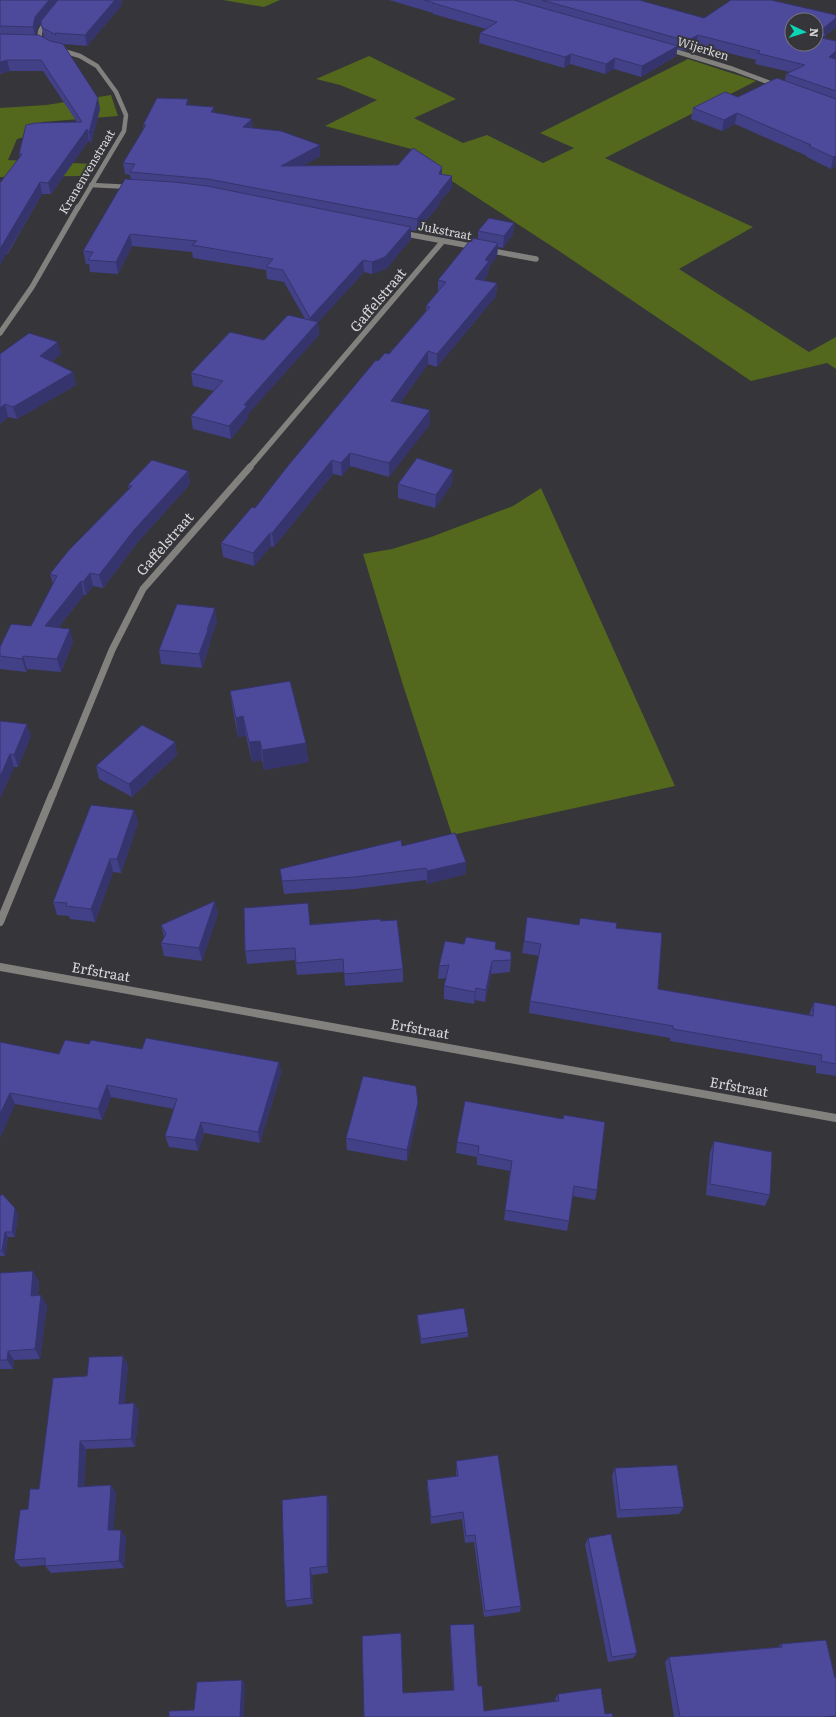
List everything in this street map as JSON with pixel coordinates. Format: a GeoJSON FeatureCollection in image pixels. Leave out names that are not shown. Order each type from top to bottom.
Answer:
{"type":"FeatureCollection","features":[{"type":"Feature","properties":{"kind":"street"},"geometry":{"type":"LineString","coordinates":[[42,42],[39,37],[40,30],[49,18]]}},
{"type":"Feature","properties":{"kind":"street"},"geometry":{"type":"LineString","coordinates":[[35,42],[42,42],[48,45]]}},
{"type":"Feature","properties":{"kind":"street","name":"Kranenvenstraat"},"geometry":{"type":"LineString","coordinates":[[0,334],[32,287],[124,131],[126,121],[125,112],[115,89],[93,62],[73,53],[53,48]]}},
{"type":"Feature","properties":{"kind":"street","name":"Wijerken"},"geometry":{"type":"LineString","coordinates":[[663,48],[733,69],[785,88]]}},
{"type":"Feature","properties":{"kind":"street"},"geometry":{"type":"LineString","coordinates":[[91,185],[136,188]]}},
{"type":"Feature","properties":{"kind":"street","name":"Jukstraat"},"geometry":{"type":"LineString","coordinates":[[397,232],[536,259]]}},
{"type":"Feature","properties":{"kind":"street","name":"Gaffelstraat"},"geometry":{"type":"LineString","coordinates":[[0,922],[112,650],[143,589],[328,377],[443,241]]}},
{"type":"Feature","properties":{"kind":"street","name":"Erfstraat"},"geometry":{"type":"LineString","coordinates":[[0,967],[836,1118]]}},
{"type":"Feature","properties":{"kind":"green space"},"geometry":{"type":"Polygon","coordinates":[[[223,0],[280,0],[264,7],[223,0]]]}},
{"type":"Feature","properties":{"kind":"green space"},"geometry":{"type":"Polygon","coordinates":[[[369,56],[456,99],[414,118],[463,143],[487,135],[543,163],[574,148],[540,133],[688,59],[756,81],[605,158],[753,227],[679,269],[809,352],[836,337],[836,369],[827,363],[751,381],[562,253],[412,155],[415,150],[325,126],[377,100],[340,85],[316,79],[369,56]]]}},
{"type":"Feature","properties":{"kind":"green space"},"geometry":{"type":"Polygon","coordinates":[[[111,95],[118,116],[42,122],[31,134],[17,139],[8,160],[93,164],[82,176],[0,177],[0,108],[46,105],[111,95]]]}},
{"type":"Feature","properties":{"kind":"green space"},"geometry":{"type":"Polygon","coordinates":[[[541,488],[675,786],[452,835],[403,685],[363,554],[392,549],[431,537],[513,506],[541,488]]]}},
{"type":"Feature","properties":{"kind":"building"},"geometry":{"type":"Polygon","coordinates":[[[0,0],[49,0],[35,17],[33,27],[0,26],[0,0]]]}},
{"type":"Feature","properties":{"kind":"building"},"geometry":{"type":"Polygon","coordinates":[[[58,0],[115,0],[85,35],[55,33],[56,35],[43,28],[41,21],[58,0]]]}},
{"type":"Feature","properties":{"kind":"building"},"geometry":{"type":"Polygon","coordinates":[[[424,0],[514,0],[678,46],[642,66],[615,58],[606,64],[571,54],[565,57],[480,33],[497,22],[424,0]]]}},
{"type":"Feature","properties":{"kind":"building"},"geometry":{"type":"Polygon","coordinates":[[[542,0],[639,0],[704,18],[731,0],[771,0],[823,12],[784,12],[784,52],[824,52],[824,39],[836,41],[836,51],[829,57],[836,59],[836,91],[786,74],[805,65],[757,53],[760,51],[698,35],[687,41],[542,0]]]}},
{"type":"Feature","properties":{"kind":"building"},"geometry":{"type":"Polygon","coordinates":[[[824,12],[836,15],[836,18],[824,28],[824,12]]]}},
{"type":"Feature","properties":{"kind":"building"},"geometry":{"type":"Polygon","coordinates":[[[0,34],[39,35],[50,41],[63,44],[98,98],[89,133],[87,129],[48,183],[40,182],[0,249],[0,183],[22,154],[19,154],[26,125],[36,123],[82,122],[41,60],[7,60],[0,62],[0,34]]]}},
{"type":"Feature","properties":{"kind":"building"},"geometry":{"type":"Polygon","coordinates":[[[777,78],[836,99],[836,156],[833,157],[809,146],[811,145],[737,113],[724,120],[693,108],[725,92],[738,97],[777,78]]]}},
{"type":"Feature","properties":{"kind":"building"},"geometry":{"type":"Polygon","coordinates":[[[157,98],[188,99],[186,105],[214,107],[211,112],[252,119],[243,127],[281,131],[320,145],[281,166],[398,165],[413,148],[442,167],[439,174],[452,176],[417,219],[208,179],[130,172],[135,164],[123,163],[146,125],[143,125],[157,98]]]}},
{"type":"Feature","properties":{"kind":"building"},"geometry":{"type":"Polygon","coordinates":[[[125,179],[207,186],[411,227],[385,257],[372,262],[363,260],[310,318],[283,270],[266,267],[273,259],[192,245],[197,241],[130,234],[116,262],[88,260],[93,252],[83,251],[125,179]]]}},
{"type":"Feature","properties":{"kind":"building"},"geometry":{"type":"Polygon","coordinates":[[[489,218],[514,223],[504,236],[478,231],[489,218]]]}},
{"type":"Feature","properties":{"kind":"building"},"geometry":{"type":"Polygon","coordinates":[[[472,238],[498,243],[485,260],[489,261],[475,279],[497,283],[437,354],[428,351],[391,401],[430,410],[389,463],[350,453],[341,463],[332,460],[272,533],[270,533],[253,553],[221,543],[252,507],[255,508],[376,360],[378,361],[385,353],[389,354],[430,307],[426,306],[446,282],[438,280],[472,238]]]}},
{"type":"Feature","properties":{"kind":"building"},"geometry":{"type":"Polygon","coordinates":[[[288,315],[318,322],[244,405],[247,406],[229,426],[191,416],[223,381],[191,373],[230,332],[264,340],[288,315]]]}},
{"type":"Feature","properties":{"kind":"building"},"geometry":{"type":"Polygon","coordinates":[[[29,333],[58,342],[40,356],[73,372],[13,407],[5,404],[0,408],[0,354],[29,333]]]}},
{"type":"Feature","properties":{"kind":"building"},"geometry":{"type":"Polygon","coordinates":[[[417,458],[453,470],[436,495],[398,484],[417,458]]]}},
{"type":"Feature","properties":{"kind":"building"},"geometry":{"type":"Polygon","coordinates":[[[152,460],[188,471],[134,530],[99,575],[90,573],[83,582],[81,581],[45,626],[70,629],[57,659],[23,656],[22,659],[0,656],[0,647],[11,624],[31,626],[57,576],[50,574],[69,550],[132,486],[128,485],[152,460]]]}},
{"type":"Feature","properties":{"kind":"building"},"geometry":{"type":"Polygon","coordinates":[[[177,604],[215,608],[199,654],[159,650],[177,604]]]}},
{"type":"Feature","properties":{"kind":"building"},"geometry":{"type":"Polygon","coordinates":[[[290,681],[306,743],[262,750],[260,741],[249,742],[243,716],[236,718],[230,691],[290,681]]]}},
{"type":"Feature","properties":{"kind":"building"},"geometry":{"type":"Polygon","coordinates":[[[0,721],[27,724],[14,755],[10,754],[0,777],[0,721]]]}},
{"type":"Feature","properties":{"kind":"building"},"geometry":{"type":"Polygon","coordinates":[[[142,725],[175,742],[129,784],[96,766],[142,725]]]}},
{"type":"Feature","properties":{"kind":"building"},"geometry":{"type":"Polygon","coordinates":[[[91,805],[134,810],[117,859],[110,859],[91,909],[66,906],[67,903],[53,902],[91,805]]]}},
{"type":"Feature","properties":{"kind":"building"},"geometry":{"type":"Polygon","coordinates":[[[455,833],[466,862],[427,871],[426,868],[355,877],[282,881],[280,869],[401,840],[402,846],[455,833]]]}},
{"type":"Feature","properties":{"kind":"building"},"geometry":{"type":"Polygon","coordinates":[[[215,901],[199,948],[161,943],[166,934],[161,925],[215,901]]]}},
{"type":"Feature","properties":{"kind":"building"},"geometry":{"type":"Polygon","coordinates":[[[308,903],[310,925],[380,919],[381,921],[397,920],[403,969],[344,974],[343,959],[296,963],[295,948],[245,951],[244,908],[308,903]]]}},
{"type":"Feature","properties":{"kind":"building"},"geometry":{"type":"Polygon","coordinates":[[[527,917],[579,925],[580,918],[617,923],[616,928],[662,933],[658,989],[813,1016],[814,1002],[836,1006],[836,1064],[821,1061],[822,1055],[673,1029],[673,1026],[530,1001],[541,944],[524,941],[527,917]]]}},
{"type":"Feature","properties":{"kind":"building"},"geometry":{"type":"Polygon","coordinates":[[[466,937],[496,942],[495,949],[511,952],[511,960],[492,961],[486,990],[476,988],[475,992],[444,986],[449,965],[439,966],[445,941],[464,944],[466,937]]]}},
{"type":"Feature","properties":{"kind":"building"},"geometry":{"type":"Polygon","coordinates":[[[146,1038],[279,1062],[258,1132],[201,1122],[195,1140],[165,1136],[177,1099],[107,1085],[98,1109],[10,1093],[0,1114],[0,1042],[59,1054],[65,1040],[89,1044],[91,1040],[142,1049],[146,1038]]]}},
{"type":"Feature","properties":{"kind":"building"},"geometry":{"type":"Polygon","coordinates":[[[363,1076],[416,1086],[418,1102],[407,1150],[346,1138],[363,1076]]]}},
{"type":"Feature","properties":{"kind":"building"},"geometry":{"type":"Polygon","coordinates":[[[465,1101],[563,1119],[564,1115],[605,1122],[597,1190],[574,1186],[569,1221],[505,1210],[512,1161],[478,1154],[479,1146],[457,1142],[465,1101]]]}},
{"type":"Feature","properties":{"kind":"building"},"geometry":{"type":"Polygon","coordinates":[[[714,1141],[772,1152],[770,1195],[710,1184],[714,1141]]]}},
{"type":"Feature","properties":{"kind":"building"},"geometry":{"type":"Polygon","coordinates":[[[2,1194],[15,1208],[12,1232],[5,1232],[2,1251],[0,1251],[0,1196],[2,1194]]]}},
{"type":"Feature","properties":{"kind":"building"},"geometry":{"type":"Polygon","coordinates":[[[33,1271],[31,1296],[41,1295],[35,1349],[8,1351],[7,1360],[0,1360],[0,1273],[33,1271]]]}},
{"type":"Feature","properties":{"kind":"building"},"geometry":{"type":"Polygon","coordinates":[[[464,1308],[468,1332],[421,1339],[417,1315],[464,1308]]]}},
{"type":"Feature","properties":{"kind":"building"},"geometry":{"type":"Polygon","coordinates":[[[123,1356],[119,1404],[134,1403],[131,1439],[80,1441],[78,1487],[111,1485],[108,1530],[121,1530],[119,1561],[45,1566],[45,1558],[14,1560],[20,1510],[28,1509],[30,1489],[39,1489],[53,1378],[87,1376],[89,1357],[123,1356]]]}},
{"type":"Feature","properties":{"kind":"building"},"geometry":{"type":"Polygon","coordinates":[[[498,1455],[521,1606],[485,1611],[475,1535],[466,1536],[463,1512],[431,1517],[427,1480],[458,1476],[456,1461],[498,1455]]]}},
{"type":"Feature","properties":{"kind":"building"},"geometry":{"type":"Polygon","coordinates":[[[677,1465],[684,1507],[620,1510],[615,1468],[677,1465]]]}},
{"type":"Feature","properties":{"kind":"building"},"geometry":{"type":"Polygon","coordinates":[[[327,1495],[327,1566],[310,1568],[311,1598],[285,1601],[282,1500],[327,1495]]]}},
{"type":"Feature","properties":{"kind":"building"},"geometry":{"type":"Polygon","coordinates":[[[611,1534],[637,1653],[612,1657],[588,1538],[611,1534]]]}},
{"type":"Feature","properties":{"kind":"building"},"geometry":{"type":"Polygon","coordinates":[[[474,1624],[478,1686],[482,1686],[484,1711],[559,1701],[558,1694],[601,1688],[605,1714],[612,1713],[613,1717],[364,1717],[362,1636],[401,1633],[403,1693],[454,1690],[450,1625],[474,1624]]]}},
{"type":"Feature","properties":{"kind":"building"},"geometry":{"type":"Polygon","coordinates":[[[826,1640],[835,1678],[836,1677],[836,1716],[680,1717],[669,1657],[782,1647],[781,1644],[826,1640]]]}},
{"type":"Feature","properties":{"kind":"building"},"geometry":{"type":"Polygon","coordinates":[[[242,1680],[240,1717],[169,1717],[169,1711],[194,1710],[197,1682],[242,1680]]]}}]}
